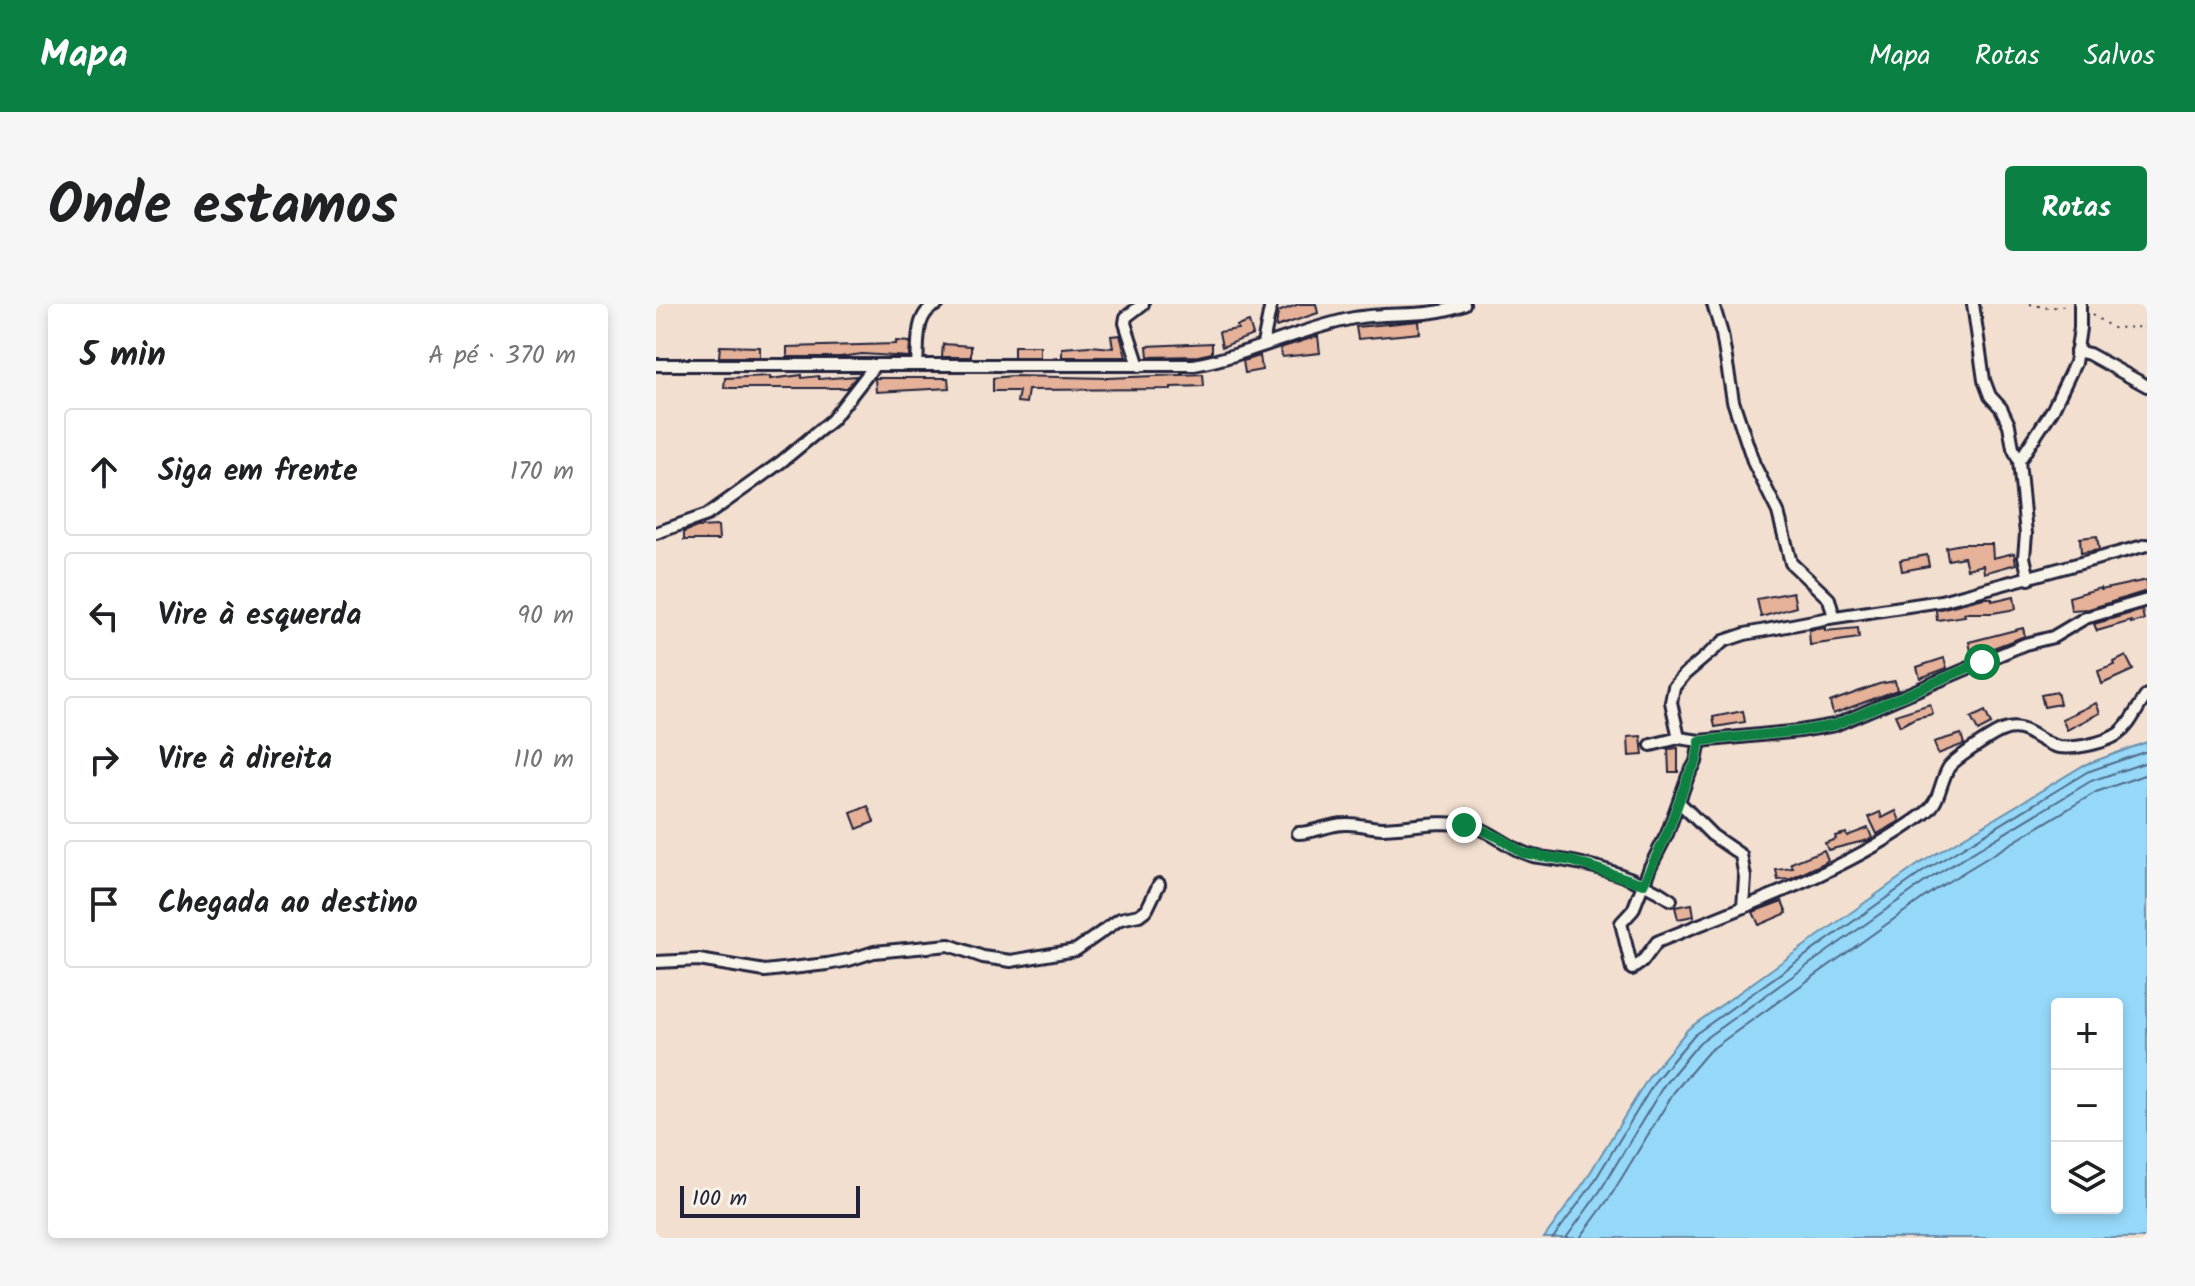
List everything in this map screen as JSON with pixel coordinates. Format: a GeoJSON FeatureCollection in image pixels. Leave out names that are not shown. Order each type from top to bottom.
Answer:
{"type":"FeatureCollection","features":[{"type":"Feature","properties":{"kind":"street"},"geometry":{"type":"LineString","coordinates":[[917,365],[921,319],[928,308],[938,304]]}},
{"type":"Feature","properties":{"kind":"street"},"geometry":{"type":"LineString","coordinates":[[1139,366],[1125,323],[1126,317],[1143,304]]}},
{"type":"Feature","properties":{"kind":"street"},"geometry":{"type":"LineString","coordinates":[[1263,344],[1271,304]]}},
{"type":"Feature","properties":{"kind":"street"},"geometry":{"type":"LineString","coordinates":[[656,365],[1194,365],[1228,359],[1263,344],[1356,318],[1418,315],[1464,304]]}},
{"type":"Feature","properties":{"kind":"street"},"geometry":{"type":"LineString","coordinates":[[1713,304],[1722,334],[1733,401],[1754,464],[1778,512],[1791,563],[1829,599],[1834,617]]}},
{"type":"Feature","properties":{"kind":"street"},"geometry":{"type":"LineString","coordinates":[[1973,304],[1984,380],[1990,396],[2001,408],[2009,425],[2019,461],[2026,534],[2024,557],[2029,579]]}},
{"type":"Feature","properties":{"kind":"street"},"geometry":{"type":"LineString","coordinates":[[2019,461],[2065,386],[2075,363],[2080,304]]}},
{"type":"Feature","properties":{"kind":"street"},"geometry":{"type":"LineString","coordinates":[[2076,351],[2100,360],[2147,386]]}},
{"type":"Feature","properties":{"kind":"street"},"geometry":{"type":"LineString","coordinates":[[656,533],[707,515],[781,462],[832,420],[875,365]]}},
{"type":"Feature","properties":{"kind":"street"},"geometry":{"type":"LineString","coordinates":[[1679,738],[1671,702],[1674,687],[1706,654],[1724,641],[1834,617],[1941,601],[2147,545]]}},
{"type":"Feature","properties":{"kind":"street"},"geometry":{"type":"LineString","coordinates":[[1651,745],[1679,738],[1700,741],[1835,725],[2025,644],[2053,637],[2085,618],[2147,600]]}},
{"type":"Feature","properties":{"kind":"street"},"geometry":{"type":"LineString","coordinates":[[1700,741],[1696,762],[1667,834],[1633,910],[1621,923],[1632,969],[1642,962],[1657,942],[1814,877],[1926,813],[1935,804],[1950,764],[1991,735],[2021,727],[2059,747],[2092,744],[2118,734],[2147,695]]}},
{"type":"Feature","properties":{"kind":"street"},"geometry":{"type":"LineString","coordinates":[[1679,802],[1712,835],[1741,855],[1745,877],[1743,907]]}},
{"type":"Feature","properties":{"kind":"street"},"geometry":{"type":"LineString","coordinates":[[1298,833],[1345,824],[1381,828],[1417,824],[1464,825],[1500,838],[1523,853],[1572,861],[1643,884],[1671,900]]}},
{"type":"Feature","properties":{"kind":"street"},"geometry":{"type":"LineString","coordinates":[[656,962],[699,960],[765,971],[827,964],[874,952],[949,945],[983,957],[1011,961],[1024,959],[1076,950],[1120,919],[1139,915],[1147,909],[1159,884]]}},
{"type":"Feature","properties":{"kind":"water"},"geometry":{"type":"Polygon","coordinates":[[[2147,742],[2147,1238],[1544,1238],[1585,1181],[1650,1075],[1688,1029],[1919,864],[2084,765],[2147,742]]]}},
{"type":"Feature","properties":{"kind":"building"},"geometry":{"type":"Polygon","coordinates":[[[1299,304],[1316,304],[1318,313],[1276,327],[1278,312],[1299,304]]]}},
{"type":"Feature","properties":{"kind":"building"},"geometry":{"type":"Polygon","coordinates":[[[1419,321],[1420,333],[1358,339],[1356,327],[1419,321]]]}},
{"type":"Feature","properties":{"kind":"building"},"geometry":{"type":"Polygon","coordinates":[[[1249,322],[1253,335],[1222,347],[1219,332],[1238,329],[1237,326],[1249,322]]]}},
{"type":"Feature","properties":{"kind":"building"},"geometry":{"type":"Polygon","coordinates":[[[1120,335],[1126,357],[1062,357],[1062,348],[1113,348],[1111,336],[1120,335]]]}},
{"type":"Feature","properties":{"kind":"building"},"geometry":{"type":"Polygon","coordinates":[[[1318,336],[1320,353],[1282,357],[1280,348],[1318,336]]]}},
{"type":"Feature","properties":{"kind":"building"},"geometry":{"type":"Polygon","coordinates":[[[896,341],[910,342],[909,357],[862,354],[787,357],[787,347],[896,344],[896,341]]]}},
{"type":"Feature","properties":{"kind":"building"},"geometry":{"type":"Polygon","coordinates":[[[1212,343],[1212,353],[1148,357],[1147,346],[1212,343]]]}},
{"type":"Feature","properties":{"kind":"building"},"geometry":{"type":"Polygon","coordinates":[[[943,344],[971,346],[971,357],[942,357],[943,344]]]}},
{"type":"Feature","properties":{"kind":"building"},"geometry":{"type":"Polygon","coordinates":[[[720,346],[760,347],[760,357],[719,357],[720,346]]]}},
{"type":"Feature","properties":{"kind":"building"},"geometry":{"type":"Polygon","coordinates":[[[1014,346],[1040,346],[1040,357],[1014,357],[1014,346]]]}},
{"type":"Feature","properties":{"kind":"building"},"geometry":{"type":"Polygon","coordinates":[[[1260,356],[1262,370],[1245,373],[1243,361],[1260,356]]]}},
{"type":"Feature","properties":{"kind":"building"},"geometry":{"type":"Polygon","coordinates":[[[1203,374],[1204,386],[1028,390],[1026,403],[1017,402],[1019,391],[993,391],[993,378],[1011,376],[1108,378],[1203,374]]]}},
{"type":"Feature","properties":{"kind":"building"},"geometry":{"type":"Polygon","coordinates":[[[802,375],[802,378],[819,376],[819,379],[857,376],[847,388],[724,388],[725,378],[770,376],[770,379],[802,375]]]}},
{"type":"Feature","properties":{"kind":"building"},"geometry":{"type":"Polygon","coordinates":[[[875,378],[948,378],[949,388],[876,392],[875,378]]]}},
{"type":"Feature","properties":{"kind":"building"},"geometry":{"type":"Polygon","coordinates":[[[718,526],[719,540],[684,540],[684,532],[697,527],[718,526]]]}},
{"type":"Feature","properties":{"kind":"building"},"geometry":{"type":"Polygon","coordinates":[[[2097,536],[2099,550],[2081,553],[2080,538],[2097,536]]]}},
{"type":"Feature","properties":{"kind":"building"},"geometry":{"type":"Polygon","coordinates":[[[1992,544],[1993,558],[2014,553],[2016,564],[1984,573],[1983,565],[1967,569],[1964,557],[1948,560],[1946,547],[1992,544]]]}},
{"type":"Feature","properties":{"kind":"building"},"geometry":{"type":"Polygon","coordinates":[[[1927,555],[1929,566],[1902,571],[1900,560],[1927,555]]]}},
{"type":"Feature","properties":{"kind":"building"},"geometry":{"type":"Polygon","coordinates":[[[2147,580],[2147,591],[2089,609],[2071,610],[2069,597],[2147,580]]]}},
{"type":"Feature","properties":{"kind":"building"},"geometry":{"type":"Polygon","coordinates":[[[1793,592],[1796,607],[1761,617],[1757,599],[1793,592]]]}},
{"type":"Feature","properties":{"kind":"building"},"geometry":{"type":"Polygon","coordinates":[[[2014,596],[2016,609],[1964,613],[1965,616],[1937,620],[1936,610],[1984,598],[1992,598],[1992,601],[2014,596]]]}},
{"type":"Feature","properties":{"kind":"building"},"geometry":{"type":"Polygon","coordinates":[[[2142,610],[2144,620],[2097,631],[2094,624],[2142,610]]]}},
{"type":"Feature","properties":{"kind":"building"},"geometry":{"type":"Polygon","coordinates":[[[1825,628],[1825,631],[1858,628],[1859,638],[1810,645],[1809,630],[1825,628]]]}},
{"type":"Feature","properties":{"kind":"building"},"geometry":{"type":"Polygon","coordinates":[[[2023,628],[2025,636],[1972,656],[1969,642],[2023,628]]]}},
{"type":"Feature","properties":{"kind":"building"},"geometry":{"type":"Polygon","coordinates":[[[2126,656],[2133,670],[2102,684],[2098,671],[2115,665],[2114,662],[2126,656]]]}},
{"type":"Feature","properties":{"kind":"building"},"geometry":{"type":"Polygon","coordinates":[[[1944,658],[1947,668],[1920,678],[1917,667],[1944,658]]]}},
{"type":"Feature","properties":{"kind":"building"},"geometry":{"type":"Polygon","coordinates":[[[1895,681],[1897,690],[1833,714],[1830,702],[1895,681]]]}},
{"type":"Feature","properties":{"kind":"building"},"geometry":{"type":"Polygon","coordinates":[[[2057,692],[2060,704],[2044,707],[2041,695],[2057,692]]]}},
{"type":"Feature","properties":{"kind":"building"},"geometry":{"type":"Polygon","coordinates":[[[2096,703],[2100,713],[2067,730],[2062,719],[2096,703]]]}},
{"type":"Feature","properties":{"kind":"building"},"geometry":{"type":"Polygon","coordinates":[[[1930,704],[1933,714],[1900,726],[1895,715],[1930,704]]]}},
{"type":"Feature","properties":{"kind":"building"},"geometry":{"type":"Polygon","coordinates":[[[1743,711],[1745,722],[1715,727],[1713,717],[1743,711]]]}},
{"type":"Feature","properties":{"kind":"building"},"geometry":{"type":"Polygon","coordinates":[[[1985,711],[1991,724],[1978,731],[1971,718],[1985,711]]]}},
{"type":"Feature","properties":{"kind":"building"},"geometry":{"type":"Polygon","coordinates":[[[1961,734],[1964,744],[1938,754],[1934,742],[1961,734]]]}},
{"type":"Feature","properties":{"kind":"building"},"geometry":{"type":"Polygon","coordinates":[[[1641,736],[1643,755],[1629,756],[1628,737],[1641,736]]]}},
{"type":"Feature","properties":{"kind":"building"},"geometry":{"type":"Polygon","coordinates":[[[1678,748],[1678,772],[1669,772],[1668,749],[1678,748]]]}},
{"type":"Feature","properties":{"kind":"building"},"geometry":{"type":"Polygon","coordinates":[[[868,806],[874,822],[857,829],[851,813],[868,806]]]}},
{"type":"Feature","properties":{"kind":"building"},"geometry":{"type":"Polygon","coordinates":[[[1896,811],[1900,821],[1877,834],[1869,817],[1880,812],[1882,818],[1896,811]]]}},
{"type":"Feature","properties":{"kind":"building"},"geometry":{"type":"Polygon","coordinates":[[[1868,828],[1872,838],[1828,850],[1825,843],[1836,839],[1835,836],[1846,833],[1847,836],[1868,828]]]}},
{"type":"Feature","properties":{"kind":"building"},"geometry":{"type":"Polygon","coordinates":[[[1824,850],[1828,860],[1824,863],[1791,879],[1778,880],[1776,870],[1793,868],[1791,863],[1824,850]]]}},
{"type":"Feature","properties":{"kind":"building"},"geometry":{"type":"Polygon","coordinates":[[[1782,901],[1787,913],[1759,925],[1753,912],[1782,901]]]}},
{"type":"Feature","properties":{"kind":"building"},"geometry":{"type":"Polygon","coordinates":[[[1692,904],[1694,916],[1678,919],[1675,907],[1692,904]]]}},
{"type":"Feature","properties":{"kind":"route"},"geometry":{"type":"LineString","coordinates":[[1464,825],[1500,838],[1523,853],[1553,856],[1643,884],[1696,762],[1700,741],[1835,725],[1982,662]]}}]}
